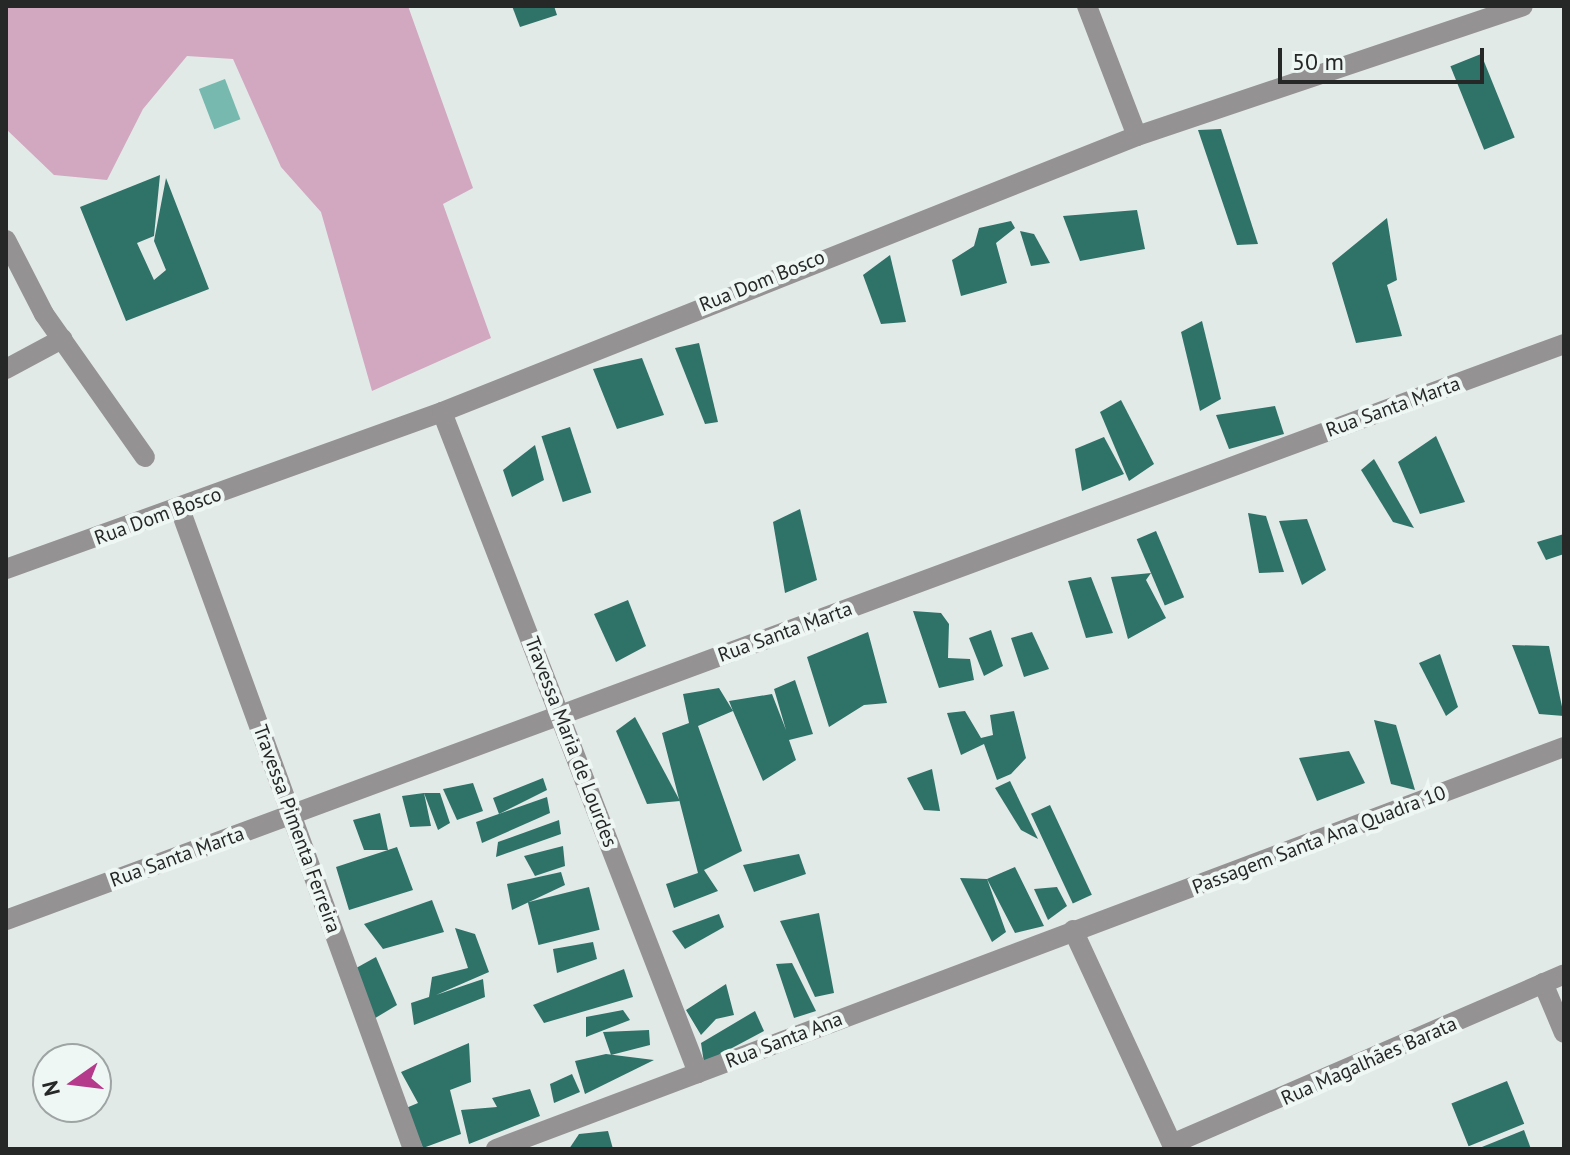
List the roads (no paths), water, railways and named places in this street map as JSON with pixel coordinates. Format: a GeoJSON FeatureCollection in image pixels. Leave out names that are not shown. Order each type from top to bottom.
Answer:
{"type":"FeatureCollection","features":[{"type":"Feature","properties":{"kind":"street"},"geometry":{"type":"LineString","coordinates":[[1087,6],[1137,136]]}},
{"type":"Feature","properties":{"kind":"street","name":"Rua Dom Bosco"},"geometry":{"type":"LineString","coordinates":[[6,569],[180,509],[442,412],[1137,136],[1523,6]]}},
{"type":"Feature","properties":{"kind":"street"},"geometry":{"type":"LineString","coordinates":[[6,240],[62,339],[145,457]]}},
{"type":"Feature","properties":{"kind":"street"},"geometry":{"type":"LineString","coordinates":[[6,369],[62,339]]}},
{"type":"Feature","properties":{"kind":"street","name":"Rua Santa Marta"},"geometry":{"type":"LineString","coordinates":[[6,920],[1564,344]]}},
{"type":"Feature","properties":{"kind":"street","name":"Travessa Maria de Lourdes"},"geometry":{"type":"LineString","coordinates":[[442,412],[698,1073]]}},
{"type":"Feature","properties":{"kind":"street","name":"Travessa Pimenta Ferreira"},"geometry":{"type":"LineString","coordinates":[[180,509],[413,1149]]}},
{"type":"Feature","properties":{"kind":"street","name":"Passagem Santa Ana Quadra 10"},"geometry":{"type":"LineString","coordinates":[[1073,930],[1564,747]]}},
{"type":"Feature","properties":{"kind":"street"},"geometry":{"type":"LineString","coordinates":[[1073,930],[1173,1147]]}},
{"type":"Feature","properties":{"kind":"street","name":"Rua Santa Ana"},"geometry":{"type":"LineString","coordinates":[[496,1149],[1073,930]]}},
{"type":"Feature","properties":{"kind":"street","name":"Rua Magalhães Barata"},"geometry":{"type":"LineString","coordinates":[[1173,1147],[1564,974]]}},
{"type":"Feature","properties":{"kind":"street"},"geometry":{"type":"LineString","coordinates":[[1543,983],[1564,1033]]}}]}
